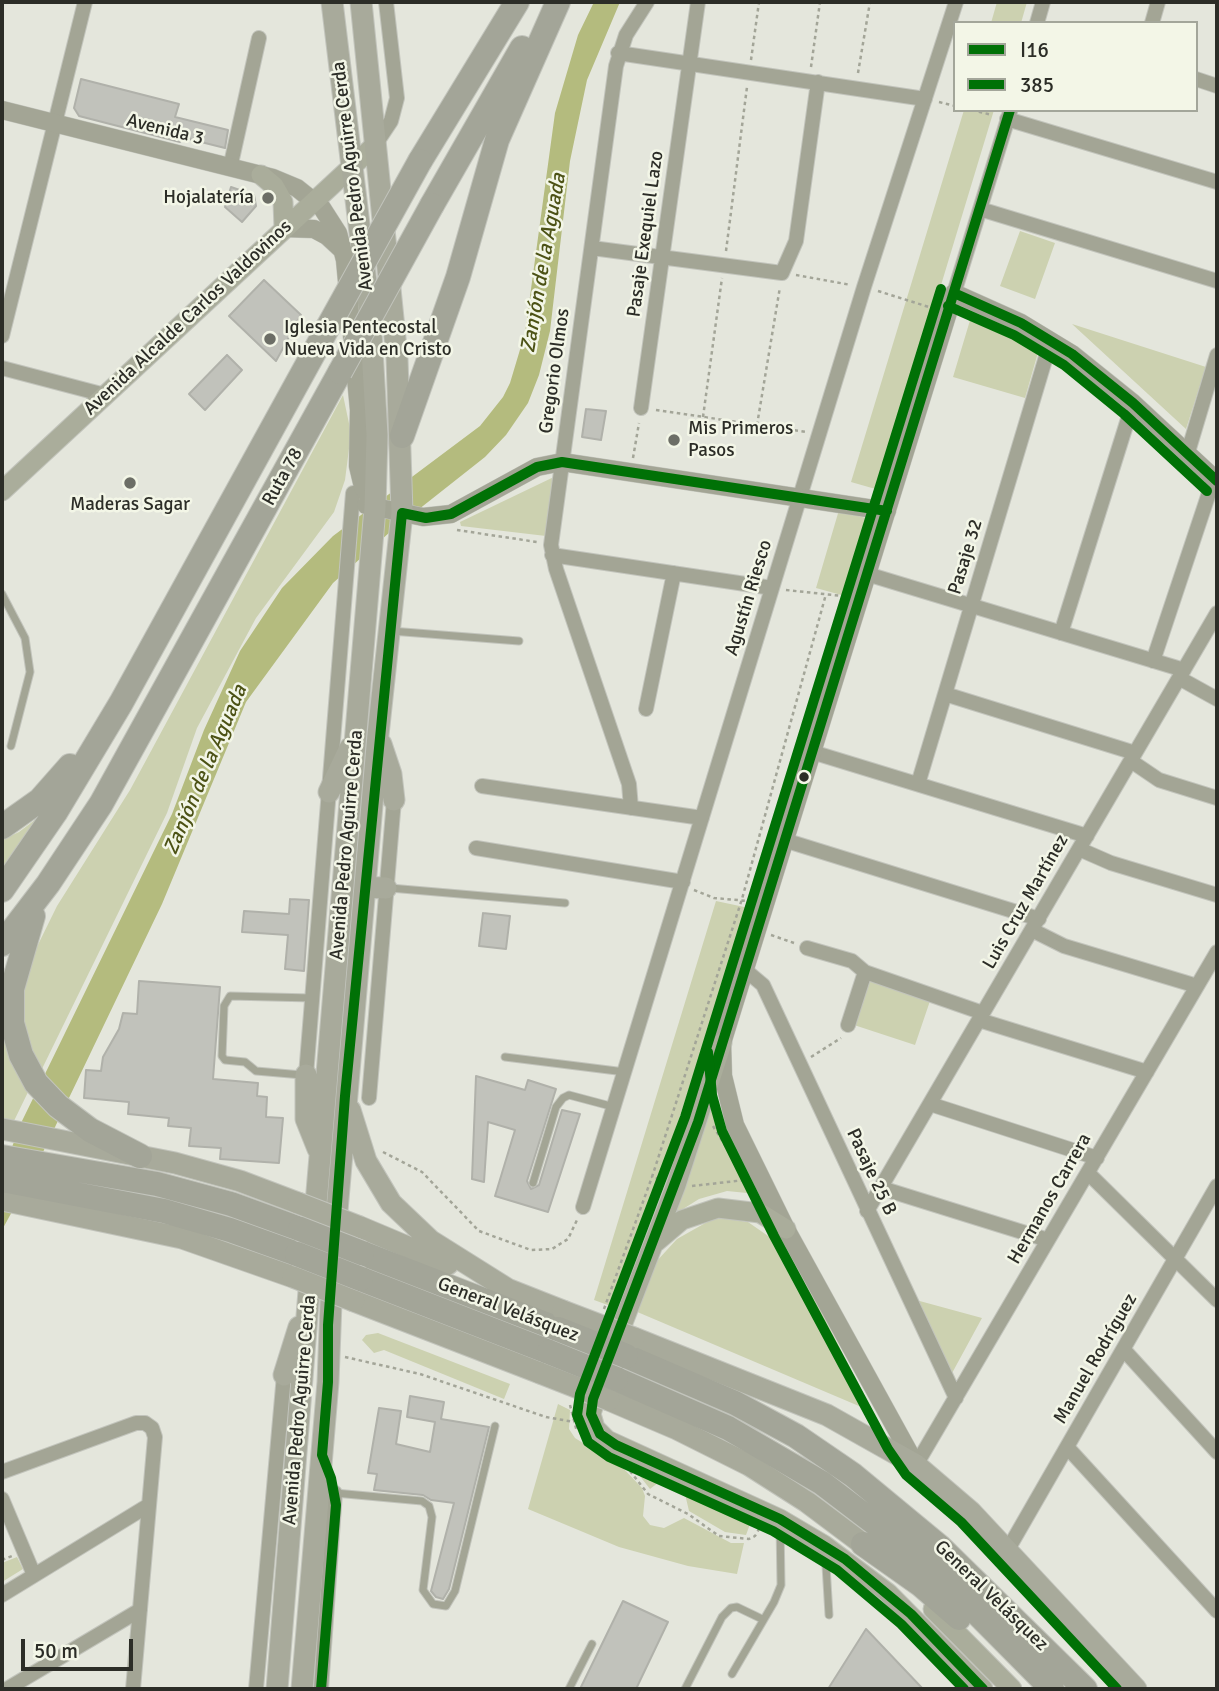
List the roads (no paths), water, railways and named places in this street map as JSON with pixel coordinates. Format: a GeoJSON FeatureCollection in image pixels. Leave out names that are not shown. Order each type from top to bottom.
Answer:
{"type":"FeatureCollection","features":[{"type":"Feature","properties":{"kind":"highway","name":"Ruta 78"},"geometry":{"type":"LineString","coordinates":[[2,890],[55,813],[121,703],[420,161],[517,2]]}},
{"type":"Feature","properties":{"kind":"highway","name":"Ruta 78"},"geometry":{"type":"LineString","coordinates":[[2,944],[48,884],[121,771],[432,205],[551,2]]}},
{"type":"Feature","properties":{"kind":"highway"},"geometry":{"type":"LineString","coordinates":[[402,436],[458,277],[497,140],[558,2]]}},
{"type":"Feature","properties":{"kind":"highway"},"geometry":{"type":"LineString","coordinates":[[2,827],[40,800],[121,703]]}},
{"type":"Feature","properties":{"kind":"highway"},"geometry":{"type":"LineString","coordinates":[[48,884],[27,931],[12,989],[16,1040],[36,1083],[69,1115],[105,1139],[140,1156]]}},
{"type":"Feature","properties":{"kind":"highway","name":"General Velásquez"},"geometry":{"type":"LineString","coordinates":[[2,1157],[43,1186],[194,1194],[300,1228],[362,1253],[552,1341],[621,1368],[756,1414],[853,1475],[950,1556],[1085,1689]]}},
{"type":"Feature","properties":{"kind":"highway","name":"General Velásquez"},"geometry":{"type":"LineString","coordinates":[[2,1180],[43,1186],[198,1220],[295,1266],[358,1290],[552,1341]]}},
{"type":"Feature","properties":{"kind":"highway","name":"General Velásquez"},"geometry":{"type":"LineString","coordinates":[[621,1368],[822,1483],[918,1558],[1052,1689]]}},
{"type":"Feature","properties":{"kind":"highway"},"geometry":{"type":"LineString","coordinates":[[863,1544],[921,1585],[1040,1689]]}},
{"type":"Feature","properties":{"kind":"main road","name":"Avenida Pedro Aguirre Cerda"},"geometry":{"type":"LineString","coordinates":[[277,1689],[371,557],[363,499],[375,375],[353,165],[332,2]]}},
{"type":"Feature","properties":{"kind":"main road","name":"Avenida Pedro Aguirre Cerda"},"geometry":{"type":"LineString","coordinates":[[302,1689],[322,1455],[345,1096],[375,888],[378,735],[400,536],[412,515],[402,468],[395,330],[361,2]]}},
{"type":"Feature","properties":{"kind":"main road","name":"Avenida Alcalde Carlos Valdovinos"},"geometry":{"type":"LineString","coordinates":[[2,491],[374,146]]}},
{"type":"Feature","properties":{"kind":"main road"},"geometry":{"type":"LineString","coordinates":[[261,175],[274,187],[283,202],[284,228]]}},
{"type":"Feature","properties":{"kind":"main road"},"geometry":{"type":"LineString","coordinates":[[329,792],[356,733]]}},
{"type":"Feature","properties":{"kind":"main road"},"geometry":{"type":"LineString","coordinates":[[378,735],[391,774],[394,800]]}},
{"type":"Feature","properties":{"kind":"main road"},"geometry":{"type":"LineString","coordinates":[[722,1043],[684,1182],[653,1245],[582,1422],[616,1446],[774,1516],[824,1545],[888,1593],[983,1689]]}},
{"type":"Feature","properties":{"kind":"main road"},"geometry":{"type":"LineString","coordinates":[[306,1075],[306,1119],[320,1154]]}},
{"type":"Feature","properties":{"kind":"main road"},"geometry":{"type":"LineString","coordinates":[[345,1096],[366,1161],[391,1203],[431,1241],[509,1290],[552,1341],[621,1368],[827,1415],[916,1465],[952,1494],[1136,1689]]}},
{"type":"Feature","properties":{"kind":"main road"},"geometry":{"type":"LineString","coordinates":[[4,1130],[140,1156],[230,1178],[360,1227],[509,1290]]}},
{"type":"Feature","properties":{"kind":"main road"},"geometry":{"type":"LineString","coordinates":[[2,1200],[43,1186]]}},
{"type":"Feature","properties":{"kind":"main road"},"geometry":{"type":"LineString","coordinates":[[653,1245],[682,1220],[719,1208],[760,1213],[786,1229]]}},
{"type":"Feature","properties":{"kind":"main road"},"geometry":{"type":"LineString","coordinates":[[284,1375],[308,1301]]}},
{"type":"Feature","properties":{"kind":"main road"},"geometry":{"type":"LineString","coordinates":[[621,1368],[677,1429],[749,1465],[807,1502],[863,1544],[910,1586],[1012,1689]]}},
{"type":"Feature","properties":{"kind":"main road"},"geometry":{"type":"LineString","coordinates":[[322,1455],[335,1493]]}},
{"type":"Feature","properties":{"kind":"street"},"geometry":{"type":"LineString","coordinates":[[2,335],[85,2]]}},
{"type":"Feature","properties":{"kind":"street","name":"Avenida Pedro Aguirre Cerda"},"geometry":{"type":"LineString","coordinates":[[374,146],[391,121],[397,98],[386,2]]}},
{"type":"Feature","properties":{"kind":"street","name":"Gregorio Olmos"},"geometry":{"type":"LineString","coordinates":[[631,808],[629,784],[552,550],[618,53],[648,2]]}},
{"type":"Feature","properties":{"kind":"street","name":"Pasaje Exequiel Lazo"},"geometry":{"type":"LineString","coordinates":[[641,408],[698,2]]}},
{"type":"Feature","properties":{"kind":"street","name":"Agustín Riesco"},"geometry":{"type":"LineString","coordinates":[[583,1207],[864,287],[956,2]]}},
{"type":"Feature","properties":{"kind":"street"},"geometry":{"type":"LineString","coordinates":[[1038,21],[1043,2]]}},
{"type":"Feature","properties":{"kind":"street"},"geometry":{"type":"LineString","coordinates":[[1153,21],[1158,2]]}},
{"type":"Feature","properties":{"kind":"street"},"geometry":{"type":"LineString","coordinates":[[230,168],[259,38]]}},
{"type":"Feature","properties":{"kind":"street"},"geometry":{"type":"LineString","coordinates":[[618,53],[925,99]]}},
{"type":"Feature","properties":{"kind":"street"},"geometry":{"type":"LineString","coordinates":[[1198,80],[1217,86]]}},
{"type":"Feature","properties":{"kind":"street"},"geometry":{"type":"LineString","coordinates":[[592,248],[782,273],[796,241],[813,81]]}},
{"type":"Feature","properties":{"kind":"street","name":"Avenida 3"},"geometry":{"type":"LineString","coordinates":[[2,110],[286,182],[314,200]]}},
{"type":"Feature","properties":{"kind":"street"},"geometry":{"type":"LineString","coordinates":[[916,1465],[786,1229],[754,1180],[730,1109],[723,1076],[722,1043],[1009,114],[1217,182]]}},
{"type":"Feature","properties":{"kind":"street"},"geometry":{"type":"LineString","coordinates":[[314,200],[333,224],[343,252],[359,410],[358,453],[363,499],[412,515],[451,514],[537,467],[562,462],[887,511]]}},
{"type":"Feature","properties":{"kind":"street"},"geometry":{"type":"LineString","coordinates":[[980,209],[1217,281]]}},
{"type":"Feature","properties":{"kind":"street"},"geometry":{"type":"LineString","coordinates":[[284,228],[314,229],[333,240],[343,252]]}},
{"type":"Feature","properties":{"kind":"street"},"geometry":{"type":"LineString","coordinates":[[954,293],[1051,340],[1092,369],[1188,452],[1216,480],[1153,661]]}},
{"type":"Feature","properties":{"kind":"street","name":"Pasaje 32"},"geometry":{"type":"LineString","coordinates":[[918,784],[1051,340]]}},
{"type":"Feature","properties":{"kind":"street"},"geometry":{"type":"LineString","coordinates":[[1188,452],[1217,355]]}},
{"type":"Feature","properties":{"kind":"street"},"geometry":{"type":"LineString","coordinates":[[2,368],[105,395]]}},
{"type":"Feature","properties":{"kind":"street"},"geometry":{"type":"LineString","coordinates":[[1062,633],[1133,403]]}},
{"type":"Feature","properties":{"kind":"street","name":"Avenida Pedro Aguirre Cerda"},"geometry":{"type":"LineString","coordinates":[[306,1075],[347,583],[363,499]]}},
{"type":"Feature","properties":{"kind":"street"},"geometry":{"type":"LineString","coordinates":[[552,550],[772,588]]}},
{"type":"Feature","properties":{"kind":"street"},"geometry":{"type":"LineString","coordinates":[[646,709],[674,573]]}},
{"type":"Feature","properties":{"kind":"street"},"geometry":{"type":"LineString","coordinates":[[867,574],[1153,661],[1182,674],[1217,699]]}},
{"type":"Feature","properties":{"kind":"street","name":"Luis Cruz Martínez"},"geometry":{"type":"LineString","coordinates":[[867,1211],[1217,613]]}},
{"type":"Feature","properties":{"kind":"street"},"geometry":{"type":"LineString","coordinates":[[945,694],[1133,757],[1159,780],[1217,798]]}},
{"type":"Feature","properties":{"kind":"street"},"geometry":{"type":"LineString","coordinates":[[812,752],[918,784],[1083,843],[1111,863],[1217,895]]}},
{"type":"Feature","properties":{"kind":"street"},"geometry":{"type":"LineString","coordinates":[[482,786],[702,818]]}},
{"type":"Feature","properties":{"kind":"street","name":"Avenida Pedro Aguirre Cerda"},"geometry":{"type":"LineString","coordinates":[[369,1098],[375,888],[394,800]]}},
{"type":"Feature","properties":{"kind":"street"},"geometry":{"type":"LineString","coordinates":[[784,840],[1035,924],[1064,946],[1197,986]]}},
{"type":"Feature","properties":{"kind":"street"},"geometry":{"type":"LineString","coordinates":[[476,848],[683,882]]}},
{"type":"Feature","properties":{"kind":"street"},"geometry":{"type":"LineString","coordinates":[[807,948],[852,961],[865,972],[981,1017],[1147,1072]]}},
{"type":"Feature","properties":{"kind":"street","name":"Hermanos Carrera"},"geometry":{"type":"LineString","coordinates":[[916,1465],[1217,952]]}},
{"type":"Feature","properties":{"kind":"street","name":"Pasaje 25 B"},"geometry":{"type":"LineString","coordinates":[[744,969],[763,985],[956,1398]]}},
{"type":"Feature","properties":{"kind":"street"},"geometry":{"type":"LineString","coordinates":[[848,1025],[865,972]]}},
{"type":"Feature","properties":{"kind":"street"},"geometry":{"type":"LineString","coordinates":[[930,1104],[1097,1158]]}},
{"type":"Feature","properties":{"kind":"street"},"geometry":{"type":"LineString","coordinates":[[1088,1172],[1217,1300]]}},
{"type":"Feature","properties":{"kind":"street","name":"Manuel Rodríguez"},"geometry":{"type":"LineString","coordinates":[[1007,1551],[1217,1186]]}},
{"type":"Feature","properties":{"kind":"street"},"geometry":{"type":"LineString","coordinates":[[881,1188],[1048,1240]]}},
{"type":"Feature","properties":{"kind":"street"},"geometry":{"type":"LineString","coordinates":[[1124,1350],[1217,1452]]}},
{"type":"Feature","properties":{"kind":"street","name":"Avenida Pedro Aguirre Cerda"},"geometry":{"type":"LineString","coordinates":[[256,1689],[284,1375]]}},
{"type":"Feature","properties":{"kind":"street"},"geometry":{"type":"LineString","coordinates":[[2,1472],[136,1423],[149,1425],[155,1437],[133,1689]]}},
{"type":"Feature","properties":{"kind":"street"},"geometry":{"type":"LineString","coordinates":[[1067,1447],[1217,1611]]}},
{"type":"Feature","properties":{"kind":"street"},"geometry":{"type":"LineString","coordinates":[[321,1689],[335,1493]]}},
{"type":"Feature","properties":{"kind":"street"},"geometry":{"type":"LineString","coordinates":[[2,1499],[34,1575]]}},
{"type":"Feature","properties":{"kind":"street"},"geometry":{"type":"LineString","coordinates":[[2,1595],[149,1506]]}},
{"type":"Feature","properties":{"kind":"street"},"geometry":{"type":"LineString","coordinates":[[2,1683],[6,1689],[140,1610]]}},
{"type":"Feature","properties":{"kind":"lane"},"geometry":{"type":"LineString","coordinates":[[2,594],[24,638],[30,672],[11,746]]}},
{"type":"Feature","properties":{"kind":"lane"},"geometry":{"type":"LineString","coordinates":[[390,631],[519,641]]}},
{"type":"Feature","properties":{"kind":"lane"},"geometry":{"type":"LineString","coordinates":[[375,888],[565,903]]}},
{"type":"Feature","properties":{"kind":"lane"},"geometry":{"type":"LineString","coordinates":[[306,1075],[256,1071],[245,1062],[225,1060],[222,1056],[224,1006],[230,996],[312,998]]}},
{"type":"Feature","properties":{"kind":"lane"},"geometry":{"type":"LineString","coordinates":[[505,1057],[626,1072]]}},
{"type":"Feature","properties":{"kind":"lane"},"geometry":{"type":"LineString","coordinates":[[533,1183],[556,1107],[563,1098],[569,1095],[614,1107]]}},
{"type":"Feature","properties":{"kind":"lane"},"geometry":{"type":"LineString","coordinates":[[335,1493],[422,1501],[429,1506],[432,1517],[423,1590],[433,1604],[446,1606],[454,1591],[495,1426]]}},
{"type":"Feature","properties":{"kind":"lane"},"geometry":{"type":"LineString","coordinates":[[732,1674],[774,1602],[780,1585],[774,1516]]}},
{"type":"Feature","properties":{"kind":"lane"},"geometry":{"type":"LineString","coordinates":[[824,1545],[829,1615]]}},
{"type":"Feature","properties":{"kind":"lane"},"geometry":{"type":"LineString","coordinates":[[685,1689],[722,1617],[731,1608],[737,1607],[762,1619]]}},
{"type":"Feature","properties":{"kind":"lane"},"geometry":{"type":"LineString","coordinates":[[569,1689],[592,1644]]}},
{"type":"Feature","properties":{"kind":"water","name":"Zanjón de la Aguada"},"geometry":{"type":"Polygon","coordinates":[[[594,2],[620,2],[587,80],[570,161],[550,331],[539,375],[528,403],[506,435],[485,457],[390,532],[333,583],[246,702],[162,904],[32,1175],[2,1230],[2,1173],[22,1121],[172,814],[204,730],[240,651],[282,588],[333,536],[480,426],[503,397],[510,383],[525,333],[555,113],[578,35],[594,2]]]}},
{"type":"Feature","properties":{"kind":"place","name":"Hojalatería"},"geometry":{"type":"Point","coordinates":[268,198]}},
{"type":"Feature","properties":{"kind":"place","name":"Iglesia Pentecostal Nueva Vida en Cristo"},"geometry":{"type":"Point","coordinates":[270,339]}},
{"type":"Feature","properties":{"kind":"place","name":"Mis Primeros Pasos"},"geometry":{"type":"Point","coordinates":[674,440]}},
{"type":"Feature","properties":{"kind":"place","name":"Maderas Sagar"},"geometry":{"type":"Point","coordinates":[130,483]}}]}
